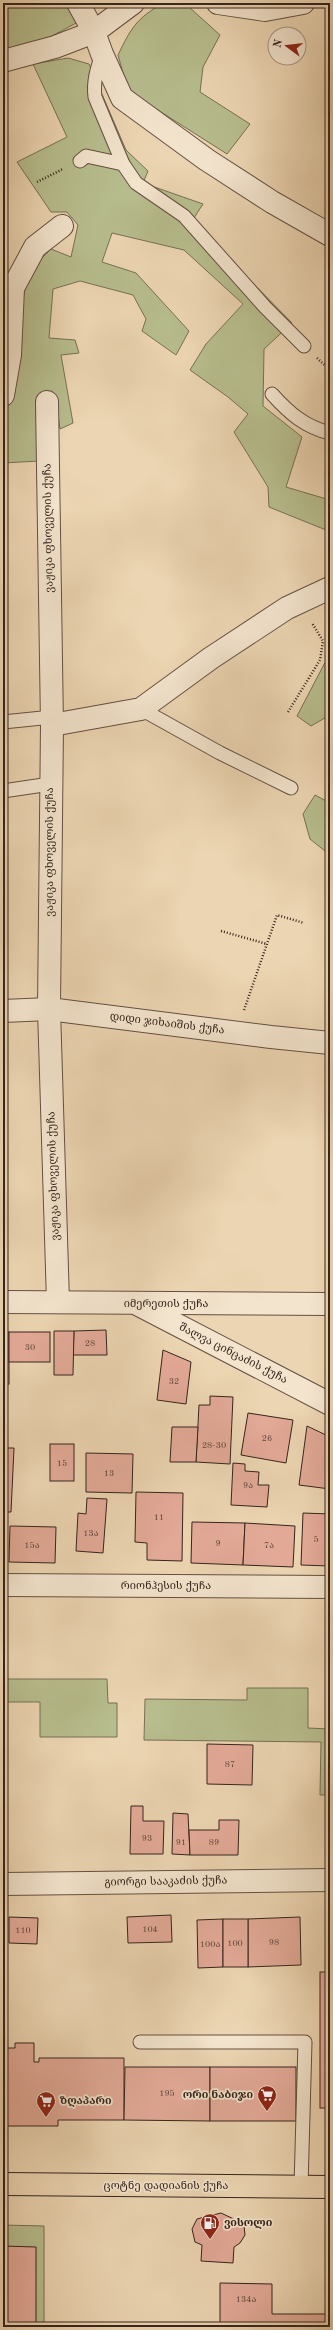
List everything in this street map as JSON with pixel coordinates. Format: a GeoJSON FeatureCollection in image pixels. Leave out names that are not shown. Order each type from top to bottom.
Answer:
{"type":"FeatureCollection","features":[{"type":"Feature","properties":{"kind":"main road","name":"ცოტნე დადიანის ქუჩა"},"geometry":{"type":"LineString","coordinates":[[3,2184],[330,2187]]}},
{"type":"Feature","properties":{"kind":"street"},"geometry":{"type":"LineString","coordinates":[[78,3],[94,32],[102,54],[122,98],[208,160],[272,202],[330,235]]}},
{"type":"Feature","properties":{"kind":"street"},"geometry":{"type":"LineString","coordinates":[[3,61],[55,47],[94,32],[133,3]]}},
{"type":"Feature","properties":{"kind":"street"},"geometry":{"type":"LineString","coordinates":[[218,3],[265,10],[303,3]]}},
{"type":"Feature","properties":{"kind":"street"},"geometry":{"type":"LineString","coordinates":[[3,395],[10,355],[8,286],[35,247],[62,226]]}},
{"type":"Feature","properties":{"kind":"street","name":"ვაჟიკა ფხოველის ქუჩა"},"geometry":{"type":"LineString","coordinates":[[47,402],[52,721],[50,784],[49,1009],[58,1302]]}},
{"type":"Feature","properties":{"kind":"street"},"geometry":{"type":"LineString","coordinates":[[52,721],[141,710],[212,658],[287,608],[330,588]]}},
{"type":"Feature","properties":{"kind":"street","name":"დიდი ჯიხაიშის ქუჩა"},"geometry":{"type":"LineString","coordinates":[[3,1011],[49,1009],[236,1033],[330,1043]]}},
{"type":"Feature","properties":{"kind":"street","name":"იმერეთის ქუჩა"},"geometry":{"type":"LineString","coordinates":[[3,1302],[330,1304]]}},
{"type":"Feature","properties":{"kind":"street","name":"შალვა ცინცაძის ქუჩა"},"geometry":{"type":"LineString","coordinates":[[136,1304],[330,1404]]}},
{"type":"Feature","properties":{"kind":"street","name":"რიონჰესის ქუჩა"},"geometry":{"type":"LineString","coordinates":[[3,1585],[330,1587]]}},
{"type":"Feature","properties":{"kind":"street","name":"გიორგი სააკაძის ქუჩა"},"geometry":{"type":"LineString","coordinates":[[3,1884],[330,1880]]}},
{"type":"Feature","properties":{"kind":"lane"},"geometry":{"type":"LineString","coordinates":[[102,54],[96,70],[94,87],[95,97],[123,164],[136,183],[184,216],[265,307],[304,346]]}},
{"type":"Feature","properties":{"kind":"lane"},"geometry":{"type":"LineString","coordinates":[[80,161],[86,156],[123,164]]}},
{"type":"Feature","properties":{"kind":"lane"},"geometry":{"type":"LineString","coordinates":[[272,394],[286,410],[302,422],[330,433]]}},
{"type":"Feature","properties":{"kind":"lane"},"geometry":{"type":"LineString","coordinates":[[141,710],[220,753],[291,788]]}},
{"type":"Feature","properties":{"kind":"lane"},"geometry":{"type":"LineString","coordinates":[[3,722],[52,721]]}},
{"type":"Feature","properties":{"kind":"lane"},"geometry":{"type":"LineString","coordinates":[[3,791],[50,784]]}},
{"type":"Feature","properties":{"kind":"lane"},"geometry":{"type":"LineString","coordinates":[[140,2042],[305,2042],[301,2187]]}},
{"type":"Feature","properties":{"kind":"path"},"geometry":{"type":"LineString","coordinates":[[36,182],[80,161]]}},
{"type":"Feature","properties":{"kind":"path"},"geometry":{"type":"LineString","coordinates":[[288,712],[320,660],[323,641],[298,603]]}},
{"type":"Feature","properties":{"kind":"path"},"geometry":{"type":"LineString","coordinates":[[236,1033],[278,915],[304,924]]}},
{"type":"Feature","properties":{"kind":"path"},"geometry":{"type":"LineString","coordinates":[[220,931],[267,944]]}},
{"type":"Feature","properties":{"kind":"green space"},"geometry":{"type":"Polygon","coordinates":[[[3,3],[65,3],[78,22],[39,43],[3,51],[3,3]]]}},
{"type":"Feature","properties":{"kind":"green space"},"geometry":{"type":"Polygon","coordinates":[[[163,3],[189,7],[220,35],[203,67],[200,92],[250,124],[227,154],[128,91],[118,55],[131,31],[140,19],[163,3]]]}},
{"type":"Feature","properties":{"kind":"green space"},"geometry":{"type":"Polygon","coordinates":[[[68,58],[89,64],[126,150],[148,171],[143,183],[203,204],[192,221],[292,323],[264,349],[263,406],[302,437],[286,487],[330,500],[330,518],[326,530],[269,507],[268,487],[234,432],[248,414],[228,397],[190,370],[206,344],[243,304],[184,250],[112,233],[102,262],[136,273],[189,331],[176,355],[142,331],[146,319],[133,295],[80,281],[53,289],[49,338],[75,340],[79,353],[61,355],[73,423],[60,429],[56,401],[39,461],[3,463],[3,426],[9,402],[24,293],[32,268],[51,249],[71,257],[78,225],[67,212],[51,212],[17,162],[67,137],[33,64],[68,58]]]}},
{"type":"Feature","properties":{"kind":"green space"},"geometry":{"type":"Polygon","coordinates":[[[330,653],[330,715],[311,726],[297,716],[330,653]]]}},
{"type":"Feature","properties":{"kind":"green space"},"geometry":{"type":"Polygon","coordinates":[[[315,795],[330,803],[330,855],[310,839],[303,814],[315,795]]]}},
{"type":"Feature","properties":{"kind":"green space"},"geometry":{"type":"Polygon","coordinates":[[[3,1679],[107,1679],[108,1703],[117,1703],[117,1737],[40,1737],[40,1702],[3,1702],[3,1679]]]}},
{"type":"Feature","properties":{"kind":"green space"},"geometry":{"type":"Polygon","coordinates":[[[247,1688],[308,1688],[308,1728],[330,1729],[330,1795],[320,1795],[321,1742],[144,1740],[145,1699],[247,1700],[247,1688]]]}},
{"type":"Feature","properties":{"kind":"green space"},"geometry":{"type":"Polygon","coordinates":[[[3,2225],[44,2226],[44,2327],[3,2327],[3,2225]]]}},
{"type":"Feature","properties":{"kind":"building"},"geometry":{"type":"Polygon","coordinates":[[[106,1330],[107,1355],[73,1355],[74,1331],[106,1330]]]}},
{"type":"Feature","properties":{"kind":"building"},"geometry":{"type":"Polygon","coordinates":[[[54,1331],[74,1331],[73,1375],[54,1375],[54,1331]]]}},
{"type":"Feature","properties":{"kind":"building"},"geometry":{"type":"Polygon","coordinates":[[[3,1332],[9,1332],[9,1384],[3,1384],[3,1332]]]}},
{"type":"Feature","properties":{"kind":"building"},"geometry":{"type":"Polygon","coordinates":[[[9,1332],[50,1332],[50,1362],[9,1362],[9,1332]]]}},
{"type":"Feature","properties":{"kind":"building"},"geometry":{"type":"Polygon","coordinates":[[[163,1350],[191,1362],[186,1404],[157,1400],[163,1350]]]}},
{"type":"Feature","properties":{"kind":"building"},"geometry":{"type":"Polygon","coordinates":[[[210,1396],[233,1397],[230,1464],[196,1462],[199,1405],[210,1405],[210,1396]]]}},
{"type":"Feature","properties":{"kind":"building"},"geometry":{"type":"Polygon","coordinates":[[[248,1413],[293,1420],[286,1463],[241,1455],[248,1413]]]}},
{"type":"Feature","properties":{"kind":"building"},"geometry":{"type":"Polygon","coordinates":[[[307,1426],[330,1437],[330,1489],[299,1485],[307,1426]]]}},
{"type":"Feature","properties":{"kind":"building"},"geometry":{"type":"Polygon","coordinates":[[[172,1427],[198,1427],[196,1462],[170,1462],[172,1427]]]}},
{"type":"Feature","properties":{"kind":"building"},"geometry":{"type":"Polygon","coordinates":[[[50,1444],[74,1444],[74,1481],[50,1481],[50,1444]]]}},
{"type":"Feature","properties":{"kind":"building"},"geometry":{"type":"Polygon","coordinates":[[[3,1448],[14,1448],[11,1512],[3,1512],[3,1448]]]}},
{"type":"Feature","properties":{"kind":"building"},"geometry":{"type":"Polygon","coordinates":[[[86,1453],[133,1454],[132,1493],[86,1492],[86,1453]]]}},
{"type":"Feature","properties":{"kind":"building"},"geometry":{"type":"Polygon","coordinates":[[[233,1463],[245,1464],[245,1471],[259,1472],[258,1485],[269,1485],[267,1507],[231,1505],[233,1463]]]}},
{"type":"Feature","properties":{"kind":"building"},"geometry":{"type":"Polygon","coordinates":[[[136,1492],[183,1493],[182,1561],[147,1560],[147,1543],[135,1542],[136,1492]]]}},
{"type":"Feature","properties":{"kind":"building"},"geometry":{"type":"Polygon","coordinates":[[[87,1498],[107,1499],[103,1553],[76,1551],[78,1513],[86,1514],[87,1498]]]}},
{"type":"Feature","properties":{"kind":"building"},"geometry":{"type":"Polygon","coordinates":[[[303,1513],[330,1514],[330,1566],[301,1565],[303,1513]]]}},
{"type":"Feature","properties":{"kind":"building"},"geometry":{"type":"Polygon","coordinates":[[[192,1522],[245,1523],[243,1565],[191,1563],[192,1522]]]}},
{"type":"Feature","properties":{"kind":"building"},"geometry":{"type":"Polygon","coordinates":[[[245,1523],[295,1526],[293,1567],[243,1565],[245,1523]]]}},
{"type":"Feature","properties":{"kind":"building"},"geometry":{"type":"Polygon","coordinates":[[[10,1526],[56,1527],[55,1563],[9,1562],[10,1526]]]}},
{"type":"Feature","properties":{"kind":"building"},"geometry":{"type":"Polygon","coordinates":[[[207,1744],[253,1745],[252,1785],[207,1784],[207,1744]]]}},
{"type":"Feature","properties":{"kind":"building"},"geometry":{"type":"Polygon","coordinates":[[[131,1806],[143,1806],[143,1821],[164,1821],[163,1854],[130,1854],[131,1806]]]}},
{"type":"Feature","properties":{"kind":"building"},"geometry":{"type":"Polygon","coordinates":[[[173,1813],[188,1814],[190,1855],[172,1854],[173,1813]]]}},
{"type":"Feature","properties":{"kind":"building"},"geometry":{"type":"Polygon","coordinates":[[[219,1820],[239,1820],[238,1855],[190,1855],[189,1830],[219,1830],[219,1820]]]}},
{"type":"Feature","properties":{"kind":"building"},"geometry":{"type":"Polygon","coordinates":[[[171,1915],[172,1942],[128,1943],[127,1917],[171,1915]]]}},
{"type":"Feature","properties":{"kind":"building"},"geometry":{"type":"Polygon","coordinates":[[[3,1917],[6,1918],[4,1972],[3,1972],[3,1917]]]}},
{"type":"Feature","properties":{"kind":"building"},"geometry":{"type":"Polygon","coordinates":[[[9,1917],[38,1918],[37,1944],[9,1943],[9,1917]]]}},
{"type":"Feature","properties":{"kind":"building"},"geometry":{"type":"Polygon","coordinates":[[[300,1917],[301,1965],[248,1967],[248,1919],[300,1917]]]}},
{"type":"Feature","properties":{"kind":"building"},"geometry":{"type":"Polygon","coordinates":[[[223,1919],[223,1967],[198,1968],[197,1920],[223,1919]]]}},
{"type":"Feature","properties":{"kind":"building"},"geometry":{"type":"Polygon","coordinates":[[[223,1919],[248,1919],[248,1967],[223,1967],[223,1919]]]}},
{"type":"Feature","properties":{"kind":"building"},"geometry":{"type":"Polygon","coordinates":[[[320,1972],[330,1972],[330,2108],[320,2108],[320,1972]]]}},
{"type":"Feature","properties":{"kind":"building"},"geometry":{"type":"Polygon","coordinates":[[[15,2043],[34,2043],[34,2062],[39,2062],[39,2058],[124,2058],[124,2120],[58,2120],[58,2126],[3,2126],[3,2048],[15,2048],[15,2043]]]}},
{"type":"Feature","properties":{"kind":"building"},"geometry":{"type":"Polygon","coordinates":[[[125,2067],[210,2067],[210,2121],[124,2120],[125,2067]]]}},
{"type":"Feature","properties":{"kind":"building"},"geometry":{"type":"Polygon","coordinates":[[[210,2067],[296,2067],[296,2121],[210,2121],[210,2067]]]}},
{"type":"Feature","properties":{"kind":"building"},"geometry":{"type":"Polygon","coordinates":[[[221,2213],[238,2221],[244,2226],[245,2235],[240,2243],[234,2247],[233,2263],[201,2261],[202,2245],[195,2242],[192,2229],[197,2219],[221,2213]]]}},
{"type":"Feature","properties":{"kind":"building"},"geometry":{"type":"Polygon","coordinates":[[[3,2246],[36,2247],[36,2327],[3,2327],[3,2246]]]}},
{"type":"Feature","properties":{"kind":"building"},"geometry":{"type":"Polygon","coordinates":[[[220,2283],[272,2284],[272,2314],[330,2314],[330,2327],[220,2327],[220,2283]]]}},
{"type":"Feature","properties":{"kind":"place","name":"ორი ნაბიჯი"},"geometry":{"type":"Point","coordinates":[267,2112]}},
{"type":"Feature","properties":{"kind":"place","name":"ზღაპარი"},"geometry":{"type":"Point","coordinates":[46,2118]}},
{"type":"Feature","properties":{"kind":"place","name":"ვისოლი"},"geometry":{"type":"Point","coordinates":[210,2240]}}]}
